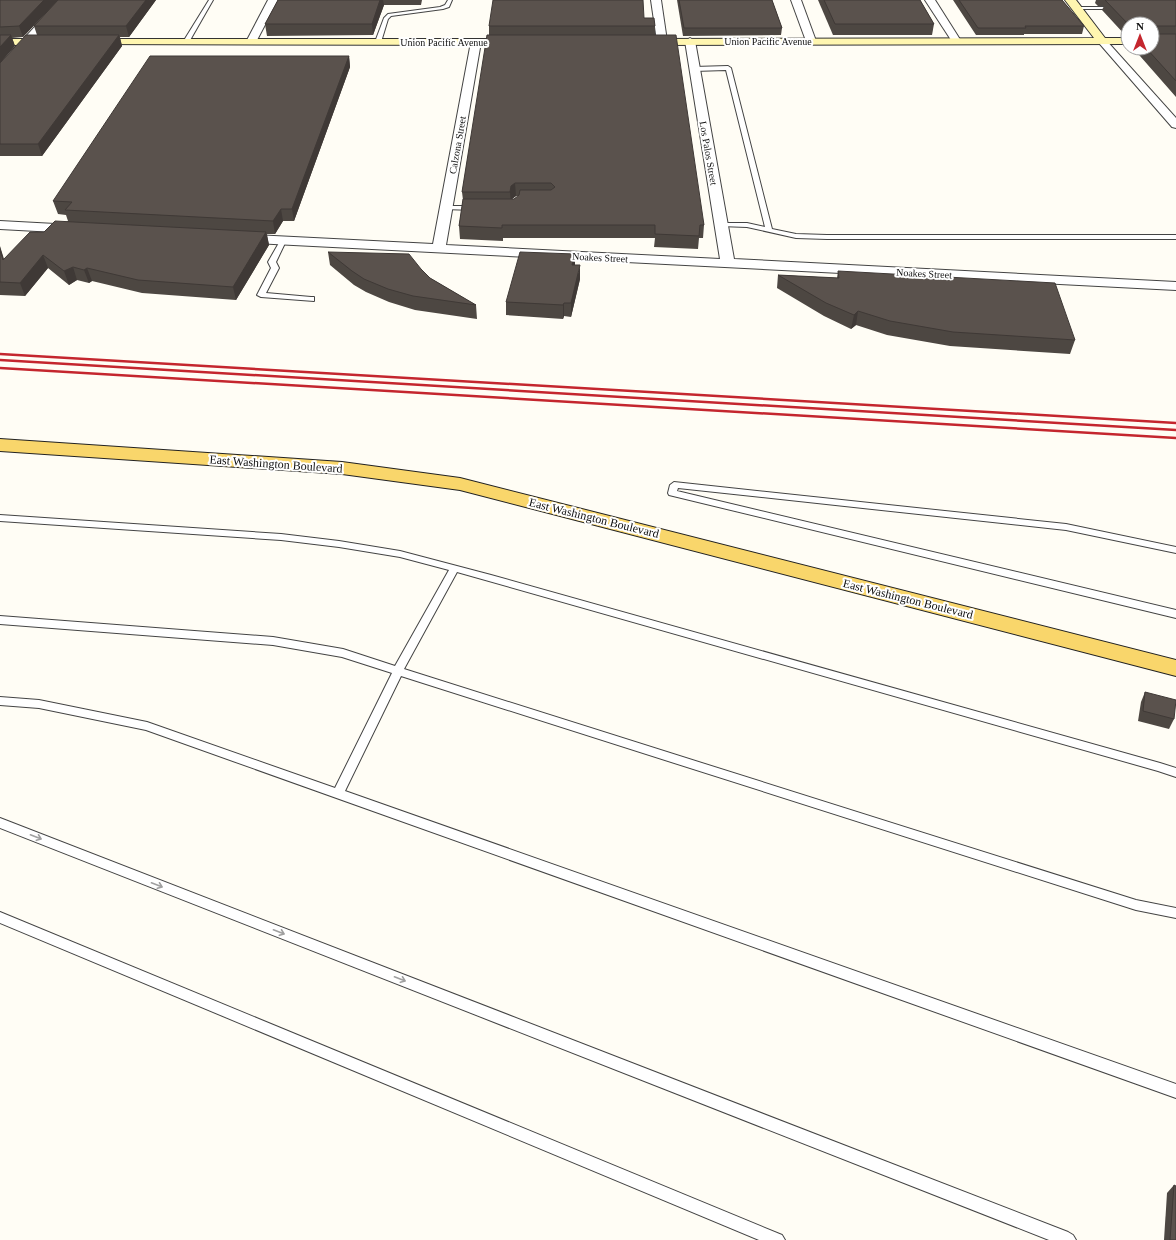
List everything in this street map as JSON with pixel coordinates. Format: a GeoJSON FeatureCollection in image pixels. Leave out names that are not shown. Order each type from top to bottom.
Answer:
{"type":"FeatureCollection","features":[{"type":"Feature","properties":{"kind":"main road","name":"East Washington Boulevard"},"geometry":{"type":"LineString","coordinates":[[0,445],[342,468],[460,484],[1176,668]]}},
{"type":"Feature","properties":{"kind":"street"},"geometry":{"type":"LineString","coordinates":[[0,72],[64,0]]}},
{"type":"Feature","properties":{"kind":"street"},"geometry":{"type":"LineString","coordinates":[[251,42],[273,0]]}},
{"type":"Feature","properties":{"kind":"street"},"geometry":{"type":"LineString","coordinates":[[656,0],[662,42]]}},
{"type":"Feature","properties":{"kind":"street"},"geometry":{"type":"LineString","coordinates":[[796,0],[811,41]]}},
{"type":"Feature","properties":{"kind":"street"},"geometry":{"type":"LineString","coordinates":[[930,0],[956,41]]}},
{"type":"Feature","properties":{"kind":"street"},"geometry":{"type":"LineString","coordinates":[[1074,4],[1102,41],[1176,126]]}},
{"type":"Feature","properties":{"kind":"street","name":"Los Palos Street"},"geometry":{"type":"LineString","coordinates":[[690,41],[728,264]]}},
{"type":"Feature","properties":{"kind":"street","name":"Union Pacific Avenue"},"geometry":{"type":"LineString","coordinates":[[638,42],[1120,41]]}},
{"type":"Feature","properties":{"kind":"street"},"geometry":{"type":"LineString","coordinates":[[0,42],[62,42]]}},
{"type":"Feature","properties":{"kind":"street","name":"Union Pacific Avenue"},"geometry":{"type":"LineString","coordinates":[[76,42],[530,42]]}},
{"type":"Feature","properties":{"kind":"street","name":"Calzona Street"},"geometry":{"type":"LineString","coordinates":[[439,248],[476,42]]}},
{"type":"Feature","properties":{"kind":"street"},"geometry":{"type":"LineString","coordinates":[[0,225],[87,230]]}},
{"type":"Feature","properties":{"kind":"street","name":"Noakes Street"},"geometry":{"type":"LineString","coordinates":[[220,237],[1176,286]]}},
{"type":"Feature","properties":{"kind":"lane"},"geometry":{"type":"LineString","coordinates":[[186,42],[211,0]]}},
{"type":"Feature","properties":{"kind":"lane"},"geometry":{"type":"LineString","coordinates":[[378,42],[386,18],[390,15],[441,8],[447,6],[450,0]]}},
{"type":"Feature","properties":{"kind":"lane"},"geometry":{"type":"LineString","coordinates":[[1074,4],[1125,8]]}},
{"type":"Feature","properties":{"kind":"lane"},"geometry":{"type":"LineString","coordinates":[[694,69],[728,68],[769,230]]}},
{"type":"Feature","properties":{"kind":"lane"},"geometry":{"type":"LineString","coordinates":[[446,208],[479,208]]}},
{"type":"Feature","properties":{"kind":"lane"},"geometry":{"type":"LineString","coordinates":[[722,225],[747,224],[796,236],[827,237],[1176,237]]}},
{"type":"Feature","properties":{"kind":"lane"},"geometry":{"type":"LineString","coordinates":[[282,241],[272,262],[275,268],[261,295],[310,299]]}},
{"type":"Feature","properties":{"kind":"lane"},"geometry":{"type":"LineString","coordinates":[[1176,550],[1066,527],[1012,520],[674,485],[672,493],[1176,614]]}},
{"type":"Feature","properties":{"kind":"lane"},"geometry":{"type":"LineString","coordinates":[[0,518],[281,537],[340,544],[400,554],[455,568],[1144,762],[1176,773]]}},
{"type":"Feature","properties":{"kind":"lane"},"geometry":{"type":"LineString","coordinates":[[338,794],[398,671],[455,568]]}},
{"type":"Feature","properties":{"kind":"lane"},"geometry":{"type":"LineString","coordinates":[[0,620],[273,641],[343,653],[448,688],[1136,905],[1176,913]]}},
{"type":"Feature","properties":{"kind":"lane"},"geometry":{"type":"LineString","coordinates":[[0,701],[39,704],[147,726],[1176,1091]]}},
{"type":"Feature","properties":{"kind":"lane"},"geometry":{"type":"LineString","coordinates":[[0,823],[1068,1240]]}},
{"type":"Feature","properties":{"kind":"lane"},"geometry":{"type":"LineString","coordinates":[[0,917],[778,1240]]}},
{"type":"Feature","properties":{"kind":"building"},"geometry":{"type":"Polygon","coordinates":[[[0,0],[44,0],[19,26],[0,27],[0,0]]]}},
{"type":"Feature","properties":{"kind":"building"},"geometry":{"type":"Polygon","coordinates":[[[58,0],[146,0],[126,26],[34,26],[58,0]]]}},
{"type":"Feature","properties":{"kind":"building"},"geometry":{"type":"Polygon","coordinates":[[[278,0],[380,0],[372,24],[265,24],[278,0]]]}},
{"type":"Feature","properties":{"kind":"building"},"geometry":{"type":"Polygon","coordinates":[[[493,0],[643,0],[644,18],[654,18],[655,26],[489,26],[493,0]]]}},
{"type":"Feature","properties":{"kind":"building"},"geometry":{"type":"Polygon","coordinates":[[[679,0],[772,0],[782,28],[684,28],[679,0]]]}},
{"type":"Feature","properties":{"kind":"building"},"geometry":{"type":"Polygon","coordinates":[[[824,0],[920,0],[934,24],[835,24],[824,0]]]}},
{"type":"Feature","properties":{"kind":"building"},"geometry":{"type":"Polygon","coordinates":[[[959,0],[1062,0],[1084,26],[978,28],[959,0]]]}},
{"type":"Feature","properties":{"kind":"building"},"geometry":{"type":"Polygon","coordinates":[[[1105,0],[1176,0],[1176,26],[1160,26],[1160,16],[1120,16],[1105,0]]]}},
{"type":"Feature","properties":{"kind":"building"},"geometry":{"type":"Polygon","coordinates":[[[1160,34],[1176,34],[1176,81],[1153,56],[1160,56],[1160,34]]]}},
{"type":"Feature","properties":{"kind":"building"},"geometry":{"type":"Polygon","coordinates":[[[0,35],[11,35],[0,47],[0,35]]]}},
{"type":"Feature","properties":{"kind":"building"},"geometry":{"type":"Polygon","coordinates":[[[26,35],[119,35],[38,144],[0,144],[0,63],[26,35]]]}},
{"type":"Feature","properties":{"kind":"building"},"geometry":{"type":"Polygon","coordinates":[[[487,35],[676,35],[704,225],[700,225],[699,236],[655,234],[655,225],[502,225],[502,228],[459,226],[463,199],[514,199],[519,195],[520,190],[551,190],[555,187],[551,183],[515,183],[511,186],[510,192],[462,192],[487,35]]]}},
{"type":"Feature","properties":{"kind":"building"},"geometry":{"type":"Polygon","coordinates":[[[150,56],[349,56],[292,209],[281,209],[273,221],[65,210],[72,202],[53,201],[150,56]]]}},
{"type":"Feature","properties":{"kind":"building"},"geometry":{"type":"Polygon","coordinates":[[[55,221],[266,232],[233,287],[138,280],[87,268],[84,270],[73,267],[64,271],[43,255],[20,283],[0,282],[0,250],[3,260],[30,232],[44,232],[55,221]]]}},
{"type":"Feature","properties":{"kind":"building"},"geometry":{"type":"Polygon","coordinates":[[[328,252],[409,254],[430,278],[476,305],[413,296],[388,289],[364,279],[328,252]]]}},
{"type":"Feature","properties":{"kind":"building"},"geometry":{"type":"Polygon","coordinates":[[[520,252],[575,254],[572,265],[580,265],[571,303],[564,303],[563,305],[506,302],[520,252]]]}},
{"type":"Feature","properties":{"kind":"building"},"geometry":{"type":"Polygon","coordinates":[[[838,271],[1055,283],[1075,340],[953,332],[890,321],[858,311],[854,315],[826,303],[778,275],[839,278],[838,271]]]}},
{"type":"Feature","properties":{"kind":"building"},"geometry":{"type":"Polygon","coordinates":[[[1145,692],[1176,700],[1174,719],[1143,711],[1145,692]]]}},
{"type":"Feature","properties":{"kind":"building"},"geometry":{"type":"Polygon","coordinates":[[[1174,1185],[1176,1186],[1176,1240],[1170,1240],[1174,1185]]]}},
{"type":"Feature","properties":{"kind":"railway"},"geometry":{"type":"LineString","coordinates":[[0,354],[1176,423]]}},
{"type":"Feature","properties":{"kind":"railway"},"geometry":{"type":"LineString","coordinates":[[0,360],[1176,430]]}},
{"type":"Feature","properties":{"kind":"railway"},"geometry":{"type":"LineString","coordinates":[[0,368],[1176,438]]}}]}
